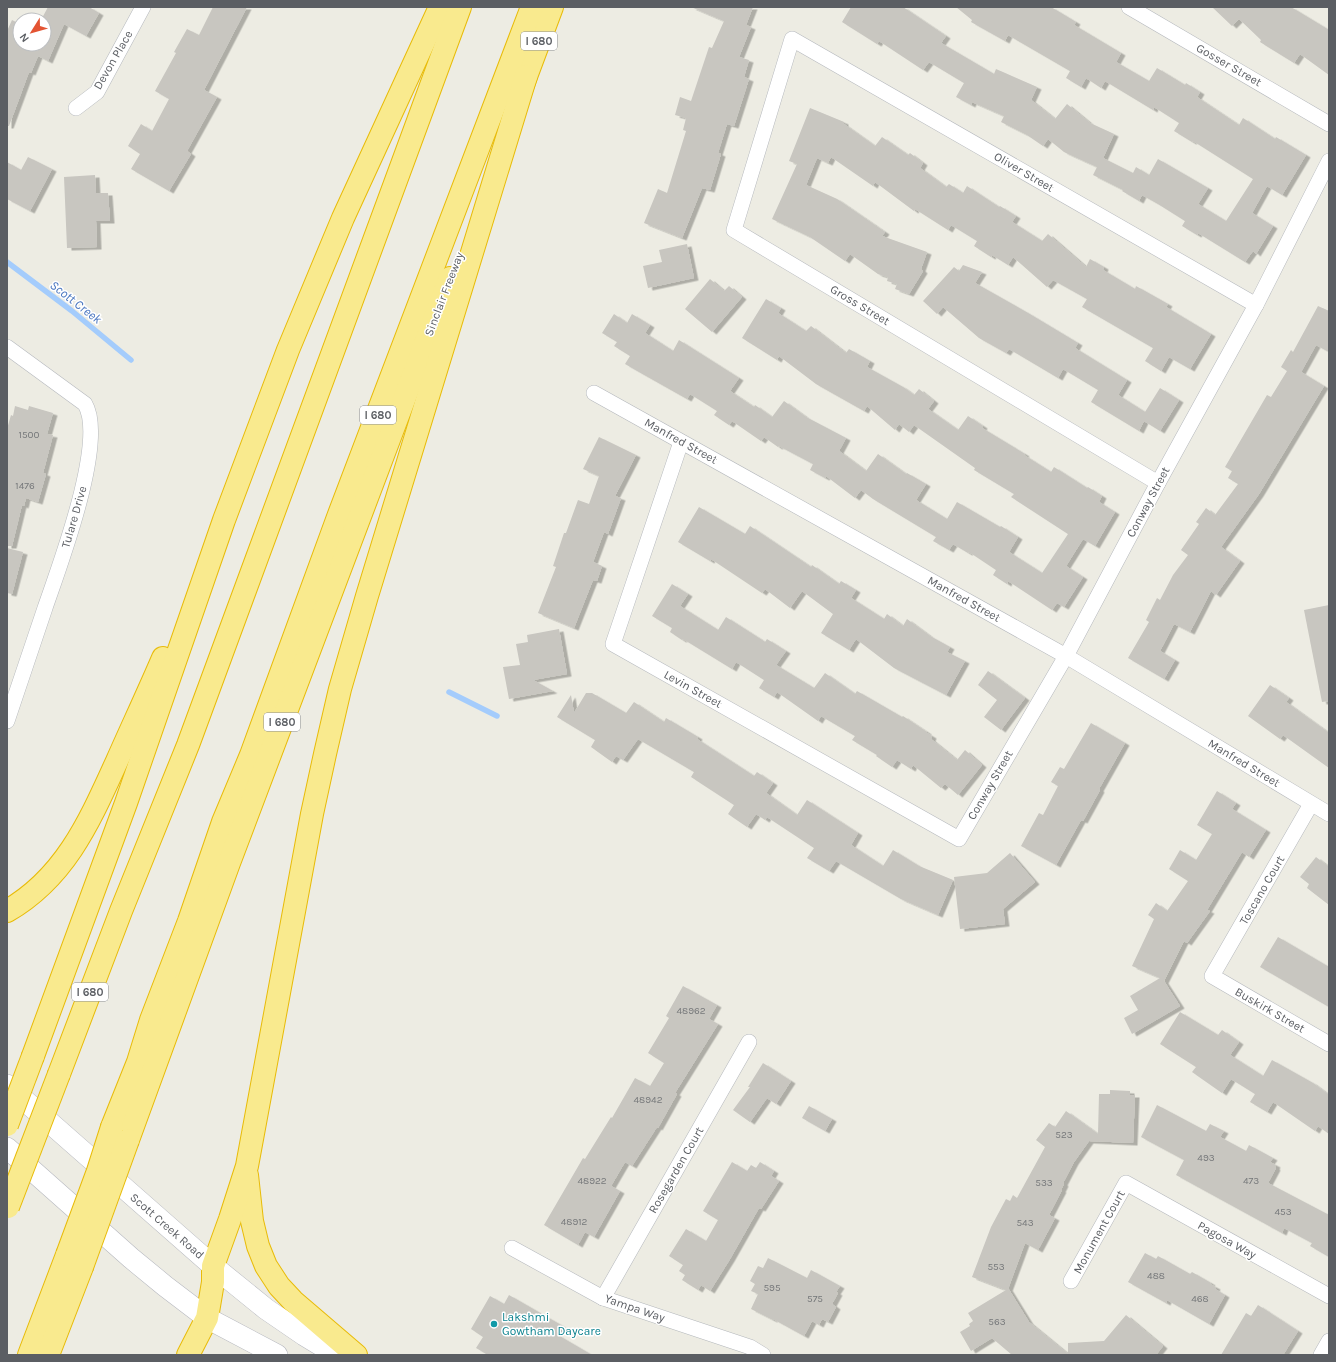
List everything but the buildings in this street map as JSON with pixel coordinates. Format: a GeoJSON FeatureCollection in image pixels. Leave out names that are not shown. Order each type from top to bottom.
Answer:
{"type":"FeatureCollection","features":[{"type":"Feature","properties":{"kind":"highway"},"geometry":{"type":"LineString","coordinates":[[7,1125],[126,803],[224,520],[288,350],[343,218],[440,7]]}},
{"type":"Feature","properties":{"kind":"highway","name":"I 680"},"geometry":{"type":"LineString","coordinates":[[7,1208],[121,911],[188,745],[460,7]]}},
{"type":"Feature","properties":{"kind":"highway","name":"I 680"},"geometry":{"type":"LineString","coordinates":[[48,1355],[74,1261],[120,1134],[138,1062],[151,1020],[223,822],[251,755],[338,517],[532,7]]}},
{"type":"Feature","properties":{"kind":"highway","name":"Sinclair Freeway"},"geometry":{"type":"LineString","coordinates":[[120,1134],[166,1037],[228,863],[552,7]]}},
{"type":"Feature","properties":{"kind":"highway"},"geometry":{"type":"LineString","coordinates":[[188,1355],[206,1318],[213,1282],[212,1266],[230,1219],[247,1166],[312,814],[340,689],[526,76]]}},
{"type":"Feature","properties":{"kind":"highway"},"geometry":{"type":"LineString","coordinates":[[7,911],[28,897],[54,873],[74,848],[86,828],[177,629],[224,520]]}},
{"type":"Feature","properties":{"kind":"highway"},"geometry":{"type":"LineString","coordinates":[[247,1166],[252,1221],[258,1246],[266,1266],[279,1286],[293,1301],[356,1355]]}},
{"type":"Feature","properties":{"kind":"highway","name":"I 680"},"geometry":{"type":"LineString","coordinates":[[29,1355],[74,1261]]}},
{"type":"Feature","properties":{"kind":"main road","name":"Scott Creek Road"},"geometry":{"type":"LineString","coordinates":[[7,1085],[212,1266],[266,1309],[337,1355]]}},
{"type":"Feature","properties":{"kind":"main road"},"geometry":{"type":"LineString","coordinates":[[7,1148],[131,1258],[206,1318],[277,1355]]}},
{"type":"Feature","properties":{"kind":"street","name":"Devon Place"},"geometry":{"type":"LineString","coordinates":[[76,108],[97,92],[143,7]]}},
{"type":"Feature","properties":{"kind":"street","name":"Gosser Street"},"geometry":{"type":"LineString","coordinates":[[1129,7],[1329,124]]}},
{"type":"Feature","properties":{"kind":"street","name":"Oliver Street"},"geometry":{"type":"LineString","coordinates":[[792,39],[1256,305]]}},
{"type":"Feature","properties":{"kind":"street","name":"Gross Street"},"geometry":{"type":"LineString","coordinates":[[792,39],[734,230],[1158,483]]}},
{"type":"Feature","properties":{"kind":"street","name":"Conway Street"},"geometry":{"type":"LineString","coordinates":[[959,838],[1066,656],[1158,483],[1256,305],[1329,161]]}},
{"type":"Feature","properties":{"kind":"street","name":"Tulare Drive"},"geometry":{"type":"LineString","coordinates":[[7,347],[85,404],[90,411],[91,429],[88,461],[76,517],[7,721]]}},
{"type":"Feature","properties":{"kind":"street","name":"Manfred Street"},"geometry":{"type":"LineString","coordinates":[[594,393],[1066,656],[1329,814]]}},
{"type":"Feature","properties":{"kind":"street","name":"Levin Street"},"geometry":{"type":"LineString","coordinates":[[681,442],[614,644],[959,838]]}},
{"type":"Feature","properties":{"kind":"street","name":"Toscano Court"},"geometry":{"type":"LineString","coordinates":[[1212,976],[1311,804]]}},
{"type":"Feature","properties":{"kind":"street","name":"Buskirk Street"},"geometry":{"type":"LineString","coordinates":[[1212,976],[1329,1044]]}},
{"type":"Feature","properties":{"kind":"street","name":"Rosegarden Court"},"geometry":{"type":"LineString","coordinates":[[603,1298],[749,1042]]}},
{"type":"Feature","properties":{"kind":"street","name":"Monument Court"},"geometry":{"type":"LineString","coordinates":[[1071,1281],[1126,1183]]}},
{"type":"Feature","properties":{"kind":"street","name":"Pagosa Way"},"geometry":{"type":"LineString","coordinates":[[1126,1183],[1329,1296]]}},
{"type":"Feature","properties":{"kind":"street","name":"Yampa Way"},"geometry":{"type":"LineString","coordinates":[[512,1248],[603,1298],[750,1347],[763,1355]]}},
{"type":"Feature","properties":{"kind":"street"},"geometry":{"type":"LineString","coordinates":[[1321,1355],[1329,1341]]}},
{"type":"Feature","properties":{"kind":"waterway","name":"Scott Creek"},"geometry":{"type":"LineString","coordinates":[[7,262],[72,311],[131,360]]}},
{"type":"Feature","properties":{"kind":"waterway","name":"Scott Creek"},"geometry":{"type":"LineString","coordinates":[[449,692],[497,716]]}},
{"type":"Feature","properties":{"kind":"place","name":"Lakshmi Gowtham Daycare"},"geometry":{"type":"Point","coordinates":[494,1324]}}]}
